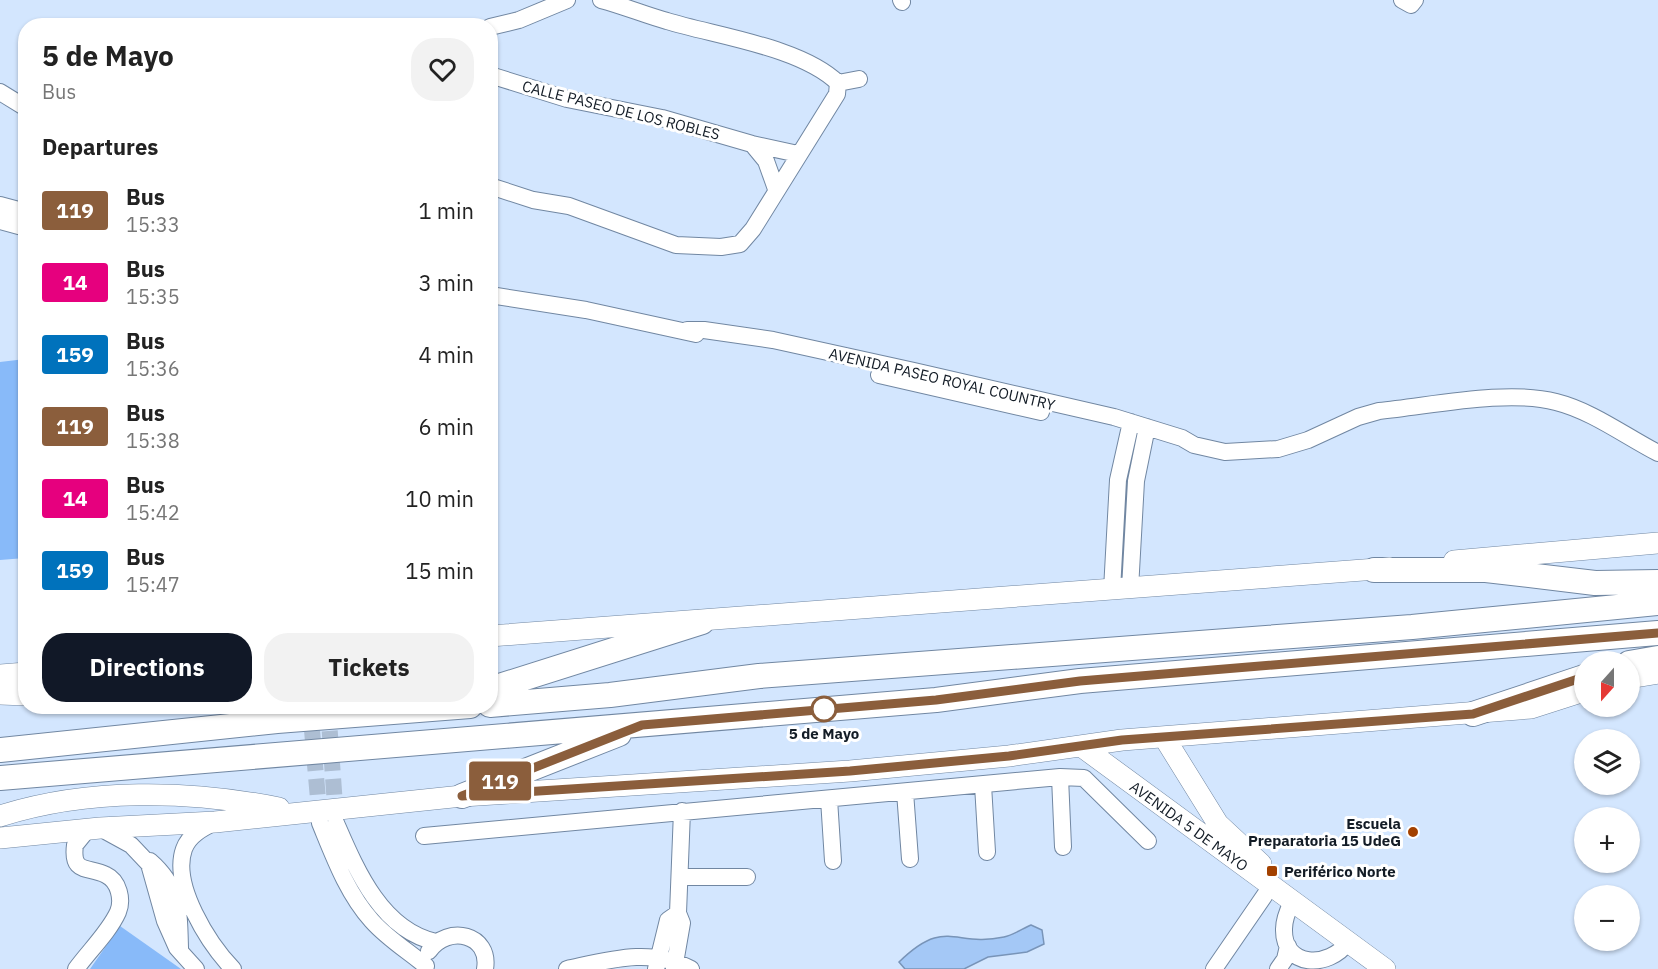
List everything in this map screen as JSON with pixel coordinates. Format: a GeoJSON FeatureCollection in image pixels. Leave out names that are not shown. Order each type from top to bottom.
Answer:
{"type":"FeatureCollection","features":[{"type":"Feature","properties":{"kind":"highway"},"geometry":{"type":"LineString","coordinates":[[1374,570],[1486,570],[1595,583],[1658,582]]}},
{"type":"Feature","properties":{"kind":"highway"},"geometry":{"type":"LineString","coordinates":[[498,704],[610,695],[771,675],[1412,627],[1658,603]]}},
{"type":"Feature","properties":{"kind":"highway"},"geometry":{"type":"LineString","coordinates":[[498,686],[702,622]]}},
{"type":"Feature","properties":{"kind":"highway"},"geometry":{"type":"LineString","coordinates":[[0,778],[936,700],[1080,681],[1658,633]]}},
{"type":"Feature","properties":{"kind":"highway"},"geometry":{"type":"LineString","coordinates":[[1640,661],[1658,658]]}},
{"type":"Feature","properties":{"kind":"highway"},"geometry":{"type":"LineString","coordinates":[[1473,714],[1574,680]]}},
{"type":"Feature","properties":{"kind":"highway"},"geometry":{"type":"LineString","coordinates":[[0,750],[277,721],[372,714]]}},
{"type":"Feature","properties":{"kind":"highway"},"geometry":{"type":"LineString","coordinates":[[462,796],[642,725]]}},
{"type":"Feature","properties":{"kind":"main road"},"geometry":{"type":"LineString","coordinates":[[498,635],[1374,570],[1658,543]]}},
{"type":"Feature","properties":{"kind":"main road"},"geometry":{"type":"LineString","coordinates":[[1640,676],[1658,673]]}},
{"type":"Feature","properties":{"kind":"main road"},"geometry":{"type":"LineString","coordinates":[[0,675],[18,674]]}},
{"type":"Feature","properties":{"kind":"main road"},"geometry":{"type":"LineString","coordinates":[[0,694],[18,695]]}},
{"type":"Feature","properties":{"kind":"main road"},"geometry":{"type":"LineString","coordinates":[[0,838],[94,828],[215,822],[462,796],[850,771],[1164,737],[1531,708],[1574,694]]}},
{"type":"Feature","properties":{"kind":"main road","name":"AVENIDA 5 DE MAYO"},"geometry":{"type":"LineString","coordinates":[[1164,737],[1218,824],[1271,875],[1400,969]]}},
{"type":"Feature","properties":{"kind":"main road","name":"AVENIDA 5 DE MAYO"},"geometry":{"type":"LineString","coordinates":[[1081,746],[1385,969]]}},
{"type":"Feature","properties":{"kind":"main road"},"geometry":{"type":"LineString","coordinates":[[0,816],[66,801],[125,796],[171,796],[245,802],[301,813]]}},
{"type":"Feature","properties":{"kind":"street"},"geometry":{"type":"LineString","coordinates":[[498,25],[519,20],[567,0]]}},
{"type":"Feature","properties":{"kind":"street"},"geometry":{"type":"LineString","coordinates":[[601,0],[622,3],[665,21],[759,45],[828,74],[838,83]]}},
{"type":"Feature","properties":{"kind":"street","name":"CALLE PASEO DE LOS ROBLES"},"geometry":{"type":"LineString","coordinates":[[498,77],[567,99],[662,118],[752,144],[798,154]]}},
{"type":"Feature","properties":{"kind":"street"},"geometry":{"type":"LineString","coordinates":[[838,83],[859,79]]}},
{"type":"Feature","properties":{"kind":"street"},"geometry":{"type":"LineString","coordinates":[[498,195],[569,206],[676,245],[721,247],[740,244],[753,229],[837,94],[838,83]]}},
{"type":"Feature","properties":{"kind":"street"},"geometry":{"type":"LineString","coordinates":[[0,92],[18,103]]}},
{"type":"Feature","properties":{"kind":"street"},"geometry":{"type":"LineString","coordinates":[[752,144],[766,161],[776,189]]}},
{"type":"Feature","properties":{"kind":"street"},"geometry":{"type":"LineString","coordinates":[[498,189],[534,200]]}},
{"type":"Feature","properties":{"kind":"street"},"geometry":{"type":"LineString","coordinates":[[0,205],[18,210]]}},
{"type":"Feature","properties":{"kind":"street"},"geometry":{"type":"LineString","coordinates":[[0,221],[18,226]]}},
{"type":"Feature","properties":{"kind":"street","name":"AVENIDA PASEO ROYAL COUNTRY"},"geometry":{"type":"LineString","coordinates":[[498,296],[687,330],[704,330],[1138,429],[1225,452],[1278,449],[1308,440],[1358,417],[1379,411],[1532,396],[1558,402],[1582,412],[1658,453]]}},
{"type":"Feature","properties":{"kind":"street"},"geometry":{"type":"LineString","coordinates":[[1121,589],[1118,480],[1138,429]]}},
{"type":"Feature","properties":{"kind":"street"},"geometry":{"type":"LineString","coordinates":[[1121,589],[1136,481],[1138,429]]}},
{"type":"Feature","properties":{"kind":"street"},"geometry":{"type":"LineString","coordinates":[[1118,480],[1136,481]]}},
{"type":"Feature","properties":{"kind":"street"},"geometry":{"type":"LineString","coordinates":[[1060,777],[1063,847]]}},
{"type":"Feature","properties":{"kind":"street"},"geometry":{"type":"LineString","coordinates":[[424,836],[1060,777],[1084,778],[1148,841]]}},
{"type":"Feature","properties":{"kind":"street"},"geometry":{"type":"LineString","coordinates":[[983,785],[987,852]]}},
{"type":"Feature","properties":{"kind":"street"},"geometry":{"type":"LineString","coordinates":[[905,792],[910,859]]}},
{"type":"Feature","properties":{"kind":"street"},"geometry":{"type":"LineString","coordinates":[[829,798],[833,861]]}},
{"type":"Feature","properties":{"kind":"street"},"geometry":{"type":"LineString","coordinates":[[567,969],[630,956],[680,967],[682,923],[678,913],[682,811]]}},
{"type":"Feature","properties":{"kind":"street"},"geometry":{"type":"LineString","coordinates":[[180,952],[179,889],[185,848],[196,834],[215,822]]}},
{"type":"Feature","properties":{"kind":"street"},"geometry":{"type":"LineString","coordinates":[[426,967],[392,940],[357,902],[345,881],[328,823],[358,874],[382,906],[399,924],[424,939],[436,942]]}},
{"type":"Feature","properties":{"kind":"street"},"geometry":{"type":"LineString","coordinates":[[76,969],[113,919],[120,903],[113,880],[107,875],[82,869],[76,860],[75,845],[94,828],[131,845],[162,871],[179,889],[233,969]]}},
{"type":"Feature","properties":{"kind":"street"},"geometry":{"type":"LineString","coordinates":[[142,855],[153,875],[165,921],[180,952],[196,969]]}},
{"type":"Feature","properties":{"kind":"street"},"geometry":{"type":"LineString","coordinates":[[680,878],[747,877]]}},
{"type":"Feature","properties":{"kind":"street"},"geometry":{"type":"LineString","coordinates":[[1220,965],[1271,886]]}},
{"type":"Feature","properties":{"kind":"street"},"geometry":{"type":"LineString","coordinates":[[1292,902],[1283,928],[1288,946],[1306,965],[1329,960],[1339,954],[1348,942]]}},
{"type":"Feature","properties":{"kind":"street"},"geometry":{"type":"LineString","coordinates":[[657,963],[668,920],[678,913]]}},
{"type":"Feature","properties":{"kind":"street"},"geometry":{"type":"LineString","coordinates":[[426,967],[428,952],[436,942],[448,935],[462,935],[474,940],[491,967]]}},
{"type":"Feature","properties":{"kind":"street"},"geometry":{"type":"LineString","coordinates":[[1278,969],[1285,959],[1288,946]]}},
{"type":"Feature","properties":{"kind":"shaded area"},"geometry":{"type":"Polygon","coordinates":[[[18,360],[18,559],[0,560],[0,362],[18,360]]]}},
{"type":"Feature","properties":{"kind":"shaded area"},"geometry":{"type":"Polygon","coordinates":[[[1031,925],[1042,930],[1044,944],[1027,952],[988,957],[964,969],[905,969],[899,962],[928,940],[950,936],[987,939],[1007,936],[1031,925]]]}},
{"type":"Feature","properties":{"kind":"shaded area"},"geometry":{"type":"Polygon","coordinates":[[[120,926],[181,969],[90,969],[120,926]]]}},
{"type":"Feature","properties":{"kind":"tunnel"},"geometry":{"type":"LineString","coordinates":[[311,714],[320,822]]}},
{"type":"Feature","properties":{"kind":"tunnel"},"geometry":{"type":"LineString","coordinates":[[328,714],[336,819]]}},
{"type":"Feature","properties":{"kind":"bus line","name":"119"},"geometry":{"type":"LineString","coordinates":[[1574,680],[1473,714],[1122,740],[1009,756],[850,771],[462,796],[642,725],[936,700],[1080,681],[1658,633]]}},
{"type":"Feature","properties":{"kind":"place","name":"5 de Mayo"},"geometry":{"type":"Point","coordinates":[824,709]}},
{"type":"Feature","properties":{"kind":"place","name":"Escuela Preparatoria 15 UdeG"},"geometry":{"type":"Point","coordinates":[1413,832]}},
{"type":"Feature","properties":{"kind":"place","name":"Periférico Norte"},"geometry":{"type":"Point","coordinates":[1272,871]}}]}
